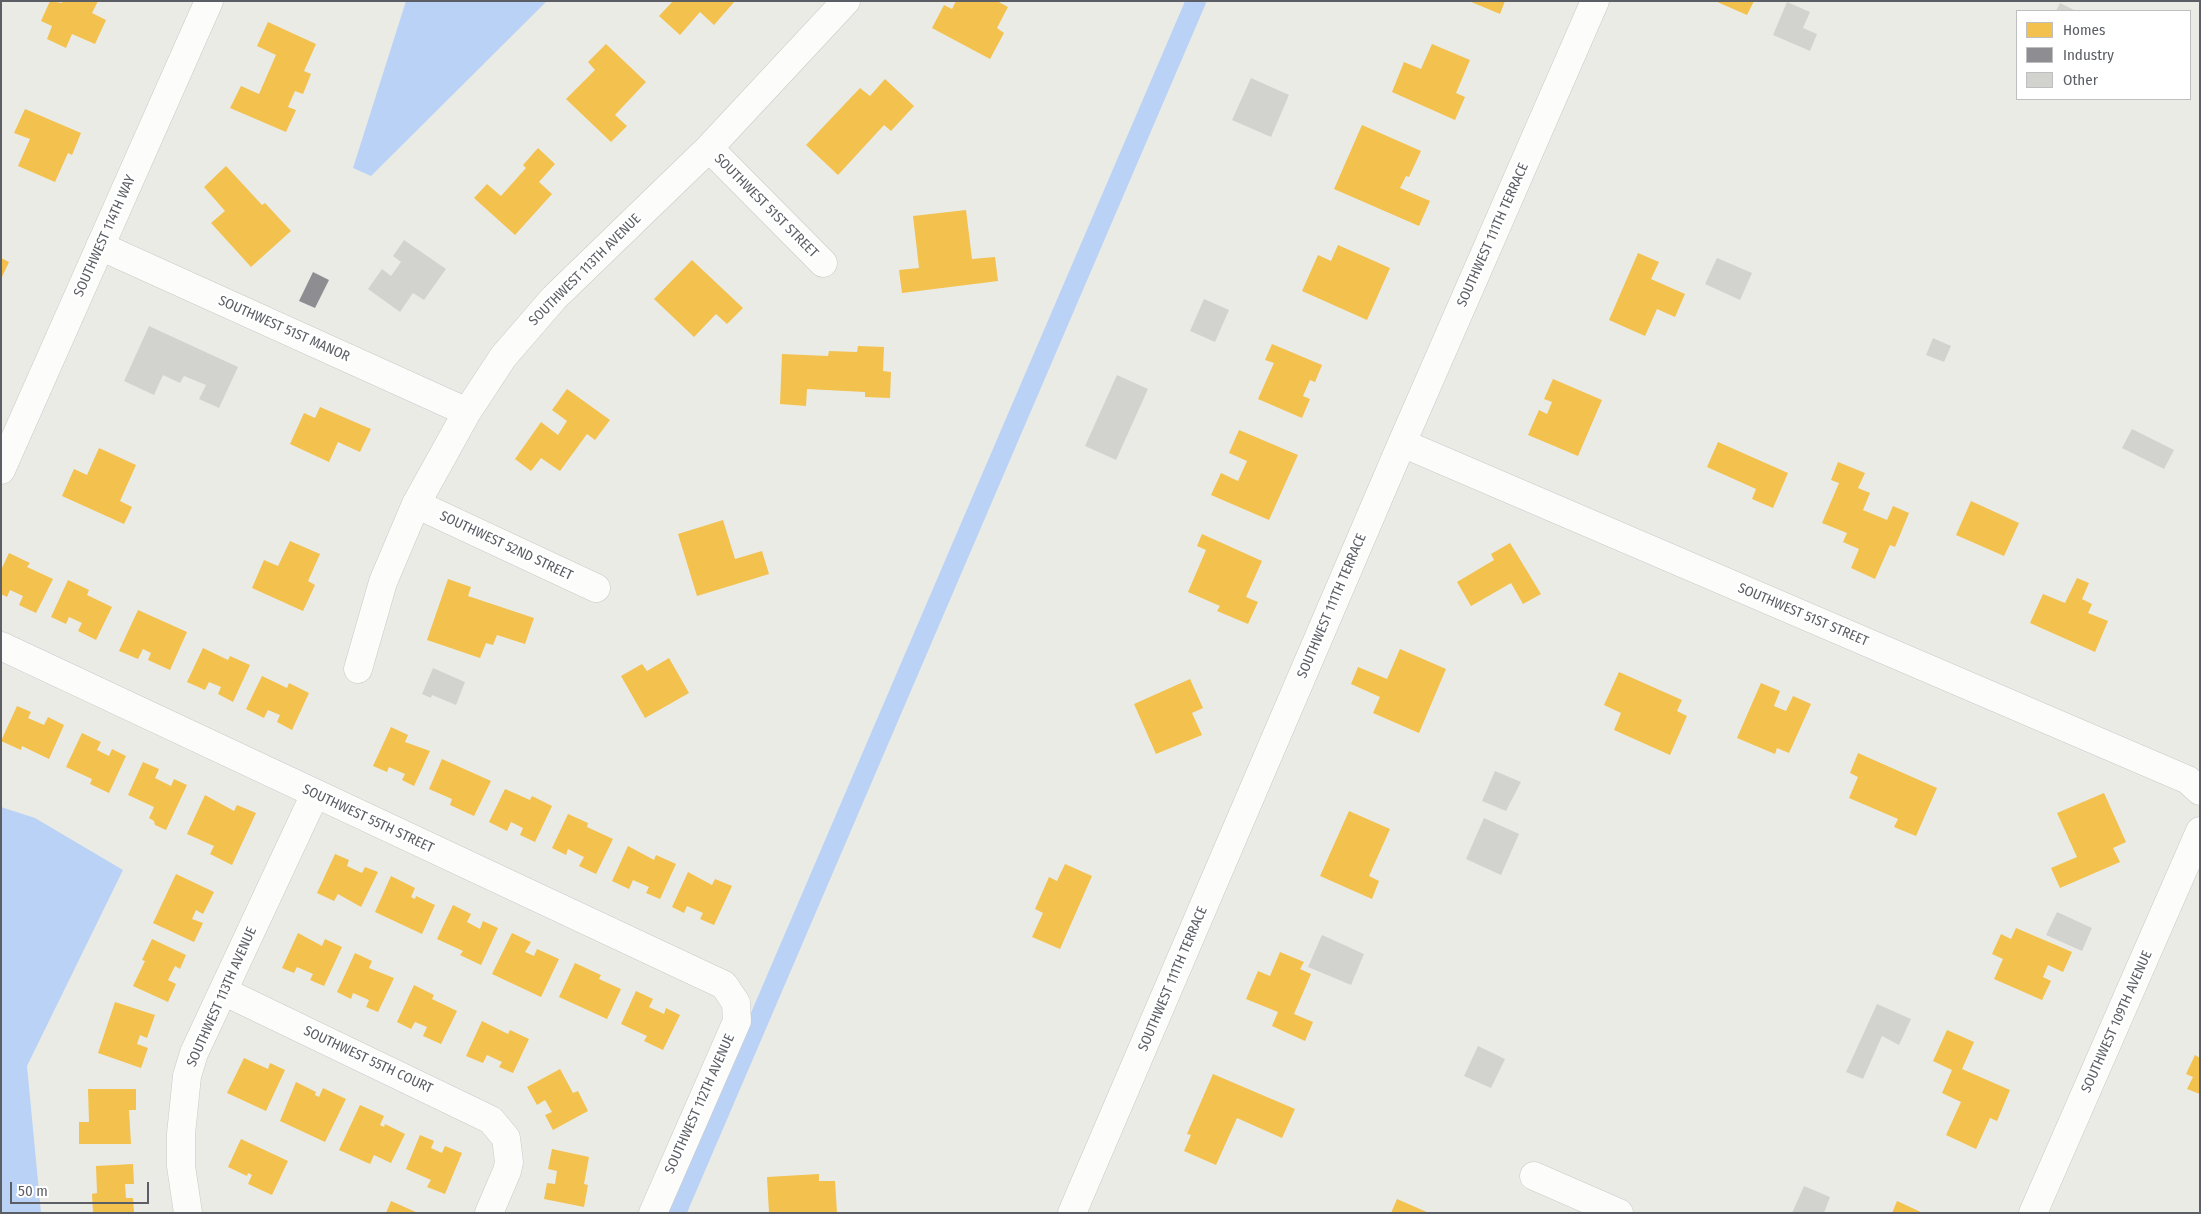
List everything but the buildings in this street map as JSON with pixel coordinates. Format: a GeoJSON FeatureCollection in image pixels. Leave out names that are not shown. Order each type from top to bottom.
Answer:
{"type":"FeatureCollection","features":[{"type":"Feature","properties":{"kind":"street","name":"SOUTHWEST 114TH WAY"},"geometry":{"type":"LineString","coordinates":[[1,470],[209,1]]}},
{"type":"Feature","properties":{"kind":"street","name":"SOUTHWEST 113TH AVENUE"},"geometry":{"type":"LineString","coordinates":[[358,668],[383,582],[416,504],[467,412],[503,357],[554,298],[708,148],[846,1]]}},
{"type":"Feature","properties":{"kind":"street","name":"SOUTHWEST 111TH TERRACE"},"geometry":{"type":"LineString","coordinates":[[1072,1213],[1402,443],[1595,1]]}},
{"type":"Feature","properties":{"kind":"street","name":"SOUTHWEST 51ST STREET"},"geometry":{"type":"LineString","coordinates":[[708,148],[823,263]]}},
{"type":"Feature","properties":{"kind":"street","name":"SOUTHWEST 51ST MANOR"},"geometry":{"type":"LineString","coordinates":[[100,246],[467,412]]}},
{"type":"Feature","properties":{"kind":"street","name":"SOUTHWEST 51ST STREET"},"geometry":{"type":"LineString","coordinates":[[1402,443],[2179,776],[2188,780],[2200,792]]}},
{"type":"Feature","properties":{"kind":"street","name":"SOUTHWEST 52ND STREET"},"geometry":{"type":"LineString","coordinates":[[416,504],[596,588]]}},
{"type":"Feature","properties":{"kind":"street","name":"SOUTHWEST 55TH STREET"},"geometry":{"type":"LineString","coordinates":[[1,646],[718,981],[732,995]]}},
{"type":"Feature","properties":{"kind":"street","name":"SOUTHWEST 113TH AVENUE"},"geometry":{"type":"LineString","coordinates":[[188,1213],[181,1166],[183,1106],[187,1076],[194,1053],[315,794]]}},
{"type":"Feature","properties":{"kind":"street","name":"SOUTHWEST 109TH AVENUE"},"geometry":{"type":"LineString","coordinates":[[2033,1213],[2200,831]]}},
{"type":"Feature","properties":{"kind":"street","name":"SOUTHWEST 55TH COURT"},"geometry":{"type":"LineString","coordinates":[[224,991],[483,1114],[500,1127],[506,1138],[509,1150],[507,1172],[489,1213]]}},
{"type":"Feature","properties":{"kind":"street","name":"SOUTHWEST 112TH AVENUE"},"geometry":{"type":"LineString","coordinates":[[653,1213],[737,1021],[738,1011],[732,995]]}},
{"type":"Feature","properties":{"kind":"street"},"geometry":{"type":"LineString","coordinates":[[1534,1176],[1619,1213]]}},
{"type":"Feature","properties":{"kind":"water"},"geometry":{"type":"Polygon","coordinates":[[[406,1],[547,1],[371,176],[353,168],[406,1]]]}},
{"type":"Feature","properties":{"kind":"water"},"geometry":{"type":"Polygon","coordinates":[[[1,807],[35,818],[123,870],[27,1066],[41,1213],[1,1213],[1,807]]]}},
{"type":"Feature","properties":{"kind":"waterway"},"geometry":{"type":"LineString","coordinates":[[676,1213],[1196,1]]}}]}
